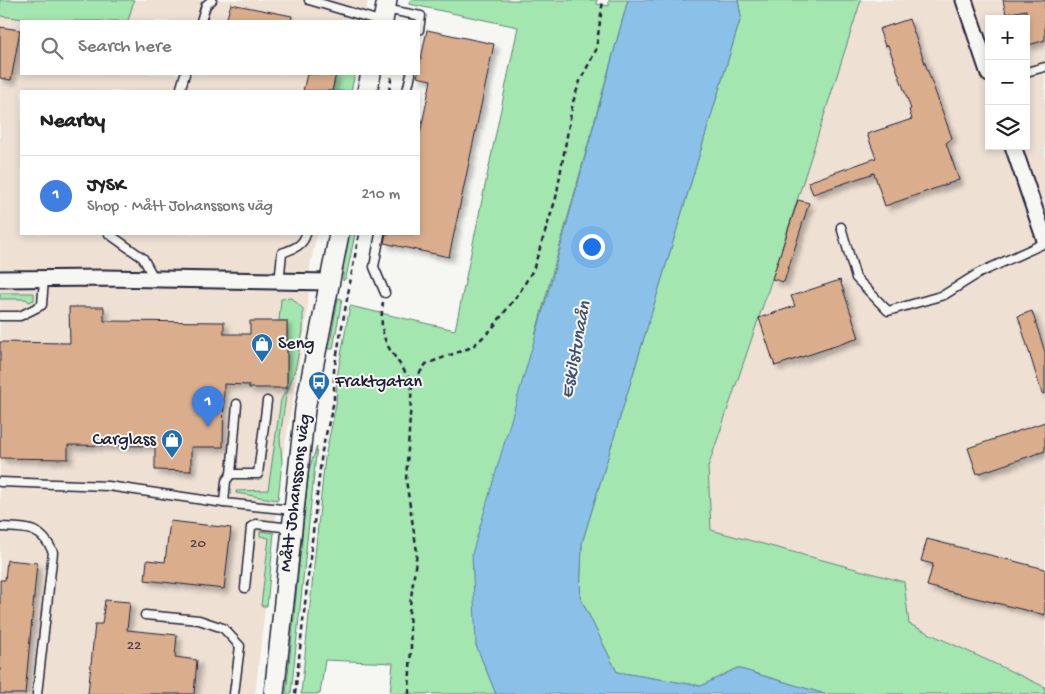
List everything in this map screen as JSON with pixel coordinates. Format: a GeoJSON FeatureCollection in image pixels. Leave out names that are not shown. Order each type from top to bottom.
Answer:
{"type":"FeatureCollection","features":[{"type":"Feature","properties":{"kind":"street"},"geometry":{"type":"LineString","coordinates":[[964,0],[985,62]]}},
{"type":"Feature","properties":{"kind":"street"},"geometry":{"type":"LineString","coordinates":[[367,90],[371,75]]}},
{"type":"Feature","properties":{"kind":"street"},"geometry":{"type":"LineString","coordinates":[[1015,150],[1040,213],[1045,242]]}},
{"type":"Feature","properties":{"kind":"street","name":"Mått Johanssons väg"},"geometry":{"type":"LineString","coordinates":[[274,694],[305,409],[339,235]]}},
{"type":"Feature","properties":{"kind":"street"},"geometry":{"type":"LineString","coordinates":[[0,280],[329,282]]}},
{"type":"Feature","properties":{"kind":"lane"},"geometry":{"type":"LineString","coordinates":[[201,20],[206,5],[212,0]]}},
{"type":"Feature","properties":{"kind":"lane"},"geometry":{"type":"LineString","coordinates":[[309,0],[384,13],[421,16],[420,23]]}},
{"type":"Feature","properties":{"kind":"lane"},"geometry":{"type":"LineString","coordinates":[[1030,71],[1045,67]]}},
{"type":"Feature","properties":{"kind":"lane"},"geometry":{"type":"LineString","coordinates":[[180,90],[185,75]]}},
{"type":"Feature","properties":{"kind":"lane"},"geometry":{"type":"LineString","coordinates":[[407,90],[411,75]]}},
{"type":"Feature","properties":{"kind":"lane"},"geometry":{"type":"LineString","coordinates":[[841,227],[856,278],[888,311],[944,295],[979,273],[1045,242]]}},
{"type":"Feature","properties":{"kind":"lane"},"geometry":{"type":"LineString","coordinates":[[110,235],[143,258],[156,280]]}},
{"type":"Feature","properties":{"kind":"lane"},"geometry":{"type":"LineString","coordinates":[[280,282],[282,253],[296,248],[305,241],[306,235]]}},
{"type":"Feature","properties":{"kind":"lane"},"geometry":{"type":"LineString","coordinates":[[380,235],[374,267],[385,293]]}},
{"type":"Feature","properties":{"kind":"lane"},"geometry":{"type":"LineString","coordinates":[[0,316],[20,316],[42,305],[44,279]]}},
{"type":"Feature","properties":{"kind":"lane"},"geometry":{"type":"LineString","coordinates":[[231,474],[258,474],[267,401]]}},
{"type":"Feature","properties":{"kind":"lane"},"geometry":{"type":"LineString","coordinates":[[224,503],[226,481],[231,474],[237,404]]}},
{"type":"Feature","properties":{"kind":"lane"},"geometry":{"type":"LineString","coordinates":[[0,482],[108,486],[224,503],[292,519]]}},
{"type":"Feature","properties":{"kind":"lane"},"geometry":{"type":"LineString","coordinates":[[245,588],[251,527],[256,524],[292,519]]}},
{"type":"Feature","properties":{"kind":"lane"},"geometry":{"type":"LineString","coordinates":[[0,527],[26,528],[46,538],[53,552],[38,694]]}},
{"type":"Feature","properties":{"kind":"lane"},"geometry":{"type":"LineString","coordinates":[[145,614],[199,620],[224,628],[240,646],[234,694]]}},
{"type":"Feature","properties":{"kind":"path"},"geometry":{"type":"LineString","coordinates":[[409,694],[411,646],[409,613],[417,552],[406,480],[412,384],[426,364],[472,347],[491,330],[519,293],[533,270],[556,198],[573,102],[599,37],[603,0]]}},
{"type":"Feature","properties":{"kind":"path"},"geometry":{"type":"LineString","coordinates":[[389,90],[392,75]]}},
{"type":"Feature","properties":{"kind":"path"},"geometry":{"type":"LineString","coordinates":[[295,694],[322,451],[334,401],[334,370],[359,235]]}},
{"type":"Feature","properties":{"kind":"path"},"geometry":{"type":"LineString","coordinates":[[385,293],[380,323],[382,337],[412,384]]}},
{"type":"Feature","properties":{"kind":"shaded area"},"geometry":{"type":"Polygon","coordinates":[[[134,0],[368,0],[363,20],[128,20],[134,0]]]}},
{"type":"Feature","properties":{"kind":"shaded area"},"geometry":{"type":"Polygon","coordinates":[[[861,0],[1045,0],[1045,687],[909,624],[904,582],[711,530],[708,467],[772,279],[861,0]]]}},
{"type":"Feature","properties":{"kind":"shaded area"},"geometry":{"type":"Polygon","coordinates":[[[0,16],[33,20],[20,20],[20,75],[352,75],[348,90],[20,90],[20,235],[317,235],[310,266],[307,317],[282,462],[255,694],[0,694],[0,16]]]}},
{"type":"Feature","properties":{"kind":"green space"},"geometry":{"type":"Polygon","coordinates":[[[0,0],[134,0],[128,20],[33,20],[0,16],[0,0]]]}},
{"type":"Feature","properties":{"kind":"green space"},"geometry":{"type":"Polygon","coordinates":[[[410,0],[597,0],[597,4],[609,6],[609,0],[628,0],[536,332],[476,645],[496,694],[390,694],[393,663],[325,660],[320,694],[301,694],[325,457],[336,405],[337,377],[350,306],[455,330],[518,27],[409,4],[410,0]]]}},
{"type":"Feature","properties":{"kind":"green space"},"geometry":{"type":"Polygon","coordinates":[[[738,0],[861,0],[772,279],[708,467],[711,530],[904,582],[909,624],[1045,687],[1045,694],[825,694],[737,668],[701,686],[617,672],[580,597],[582,543],[741,17],[738,0]]]}},
{"type":"Feature","properties":{"kind":"green space"},"geometry":{"type":"Polygon","coordinates":[[[336,75],[355,75],[351,90],[332,90],[336,75]]]}},
{"type":"Feature","properties":{"kind":"green space"},"geometry":{"type":"Polygon","coordinates":[[[349,235],[355,235],[346,278],[343,281],[343,265],[349,235]]]}},
{"type":"Feature","properties":{"kind":"green space"},"geometry":{"type":"Polygon","coordinates":[[[0,293],[34,293],[34,300],[29,302],[26,299],[0,299],[0,293]]]}},
{"type":"Feature","properties":{"kind":"green space"},"geometry":{"type":"Polygon","coordinates":[[[292,298],[303,309],[303,331],[295,370],[286,396],[280,437],[282,462],[278,500],[236,493],[236,491],[268,490],[281,400],[287,388],[287,321],[279,321],[281,299],[292,298]]]}},
{"type":"Feature","properties":{"kind":"green space"},"geometry":{"type":"Polygon","coordinates":[[[338,298],[342,299],[333,349],[329,349],[338,298]]]}},
{"type":"Feature","properties":{"kind":"green space"},"geometry":{"type":"Polygon","coordinates":[[[317,446],[291,694],[286,694],[309,469],[317,446]]]}},
{"type":"Feature","properties":{"kind":"green space"},"geometry":{"type":"Polygon","coordinates":[[[260,531],[274,533],[267,606],[261,606],[269,538],[260,536],[260,531]]]}},
{"type":"Feature","properties":{"kind":"water","name":"Eskilstunaån"},"geometry":{"type":"Polygon","coordinates":[[[628,0],[738,0],[741,17],[582,543],[580,597],[617,672],[701,686],[737,668],[825,694],[496,694],[476,645],[472,554],[548,293],[628,0]]]}},
{"type":"Feature","properties":{"kind":"building"},"geometry":{"type":"Polygon","coordinates":[[[1003,0],[1045,0],[1045,40],[1030,45],[1030,15],[1026,15],[1026,10],[1006,14],[1003,0]]]}},
{"type":"Feature","properties":{"kind":"building"},"geometry":{"type":"Polygon","coordinates":[[[231,4],[292,16],[291,20],[226,20],[231,4]]]}},
{"type":"Feature","properties":{"kind":"building"},"geometry":{"type":"Polygon","coordinates":[[[909,19],[952,138],[946,143],[959,180],[885,206],[874,173],[813,194],[808,182],[876,158],[867,134],[912,119],[909,110],[911,109],[888,45],[885,46],[879,29],[909,19]]]}},
{"type":"Feature","properties":{"kind":"building"},"geometry":{"type":"Polygon","coordinates":[[[0,27],[20,30],[11,80],[0,78],[0,27]]]}},
{"type":"Feature","properties":{"kind":"building"},"geometry":{"type":"Polygon","coordinates":[[[427,30],[494,44],[449,257],[384,243],[386,235],[420,235],[420,134],[431,80],[417,77],[420,75],[420,63],[427,30]]]}},
{"type":"Feature","properties":{"kind":"building"},"geometry":{"type":"Polygon","coordinates":[[[307,75],[336,75],[332,90],[303,90],[307,75]]]}},
{"type":"Feature","properties":{"kind":"building"},"geometry":{"type":"Polygon","coordinates":[[[798,200],[809,203],[784,282],[772,279],[798,200]]]}},
{"type":"Feature","properties":{"kind":"building"},"geometry":{"type":"Polygon","coordinates":[[[840,280],[859,338],[775,366],[759,318],[795,306],[791,296],[840,280]]]}},
{"type":"Feature","properties":{"kind":"building"},"geometry":{"type":"Polygon","coordinates":[[[69,307],[104,307],[104,321],[224,322],[224,334],[250,334],[250,321],[287,321],[287,388],[249,388],[249,385],[224,384],[223,447],[191,447],[191,471],[155,470],[155,446],[68,445],[68,459],[0,458],[0,342],[70,343],[69,307]]]}},
{"type":"Feature","properties":{"kind":"building"},"geometry":{"type":"Polygon","coordinates":[[[1032,311],[1045,352],[1045,393],[1042,394],[1018,316],[1032,311]]]}},
{"type":"Feature","properties":{"kind":"building"},"geometry":{"type":"Polygon","coordinates":[[[1045,422],[1045,451],[977,474],[968,448],[1045,422]]]}},
{"type":"Feature","properties":{"kind":"building"},"geometry":{"type":"Polygon","coordinates":[[[170,521],[231,528],[224,589],[145,580],[147,560],[165,562],[170,521]]]}},
{"type":"Feature","properties":{"kind":"building"},"geometry":{"type":"Polygon","coordinates":[[[927,539],[1045,569],[1045,615],[927,586],[933,564],[921,561],[927,539]]]}},
{"type":"Feature","properties":{"kind":"building"},"geometry":{"type":"Polygon","coordinates":[[[7,560],[37,563],[25,694],[0,694],[0,580],[5,580],[7,560]]]}},
{"type":"Feature","properties":{"kind":"building"},"geometry":{"type":"Polygon","coordinates":[[[105,600],[130,602],[127,630],[177,635],[175,657],[197,660],[194,694],[88,694],[95,624],[102,624],[105,600]]]}},
{"type":"Feature","properties":{"kind":"place","name":"Seng"},"geometry":{"type":"Point","coordinates":[262,363]}},
{"type":"Feature","properties":{"kind":"place","name":"Fraktgatan"},"geometry":{"type":"Point","coordinates":[319,401]}},
{"type":"Feature","properties":{"kind":"place","name":"JYSK"},"geometry":{"type":"Point","coordinates":[208,427]}},
{"type":"Feature","properties":{"kind":"place","name":"Carglass"},"geometry":{"type":"Point","coordinates":[172,459]}}]}
